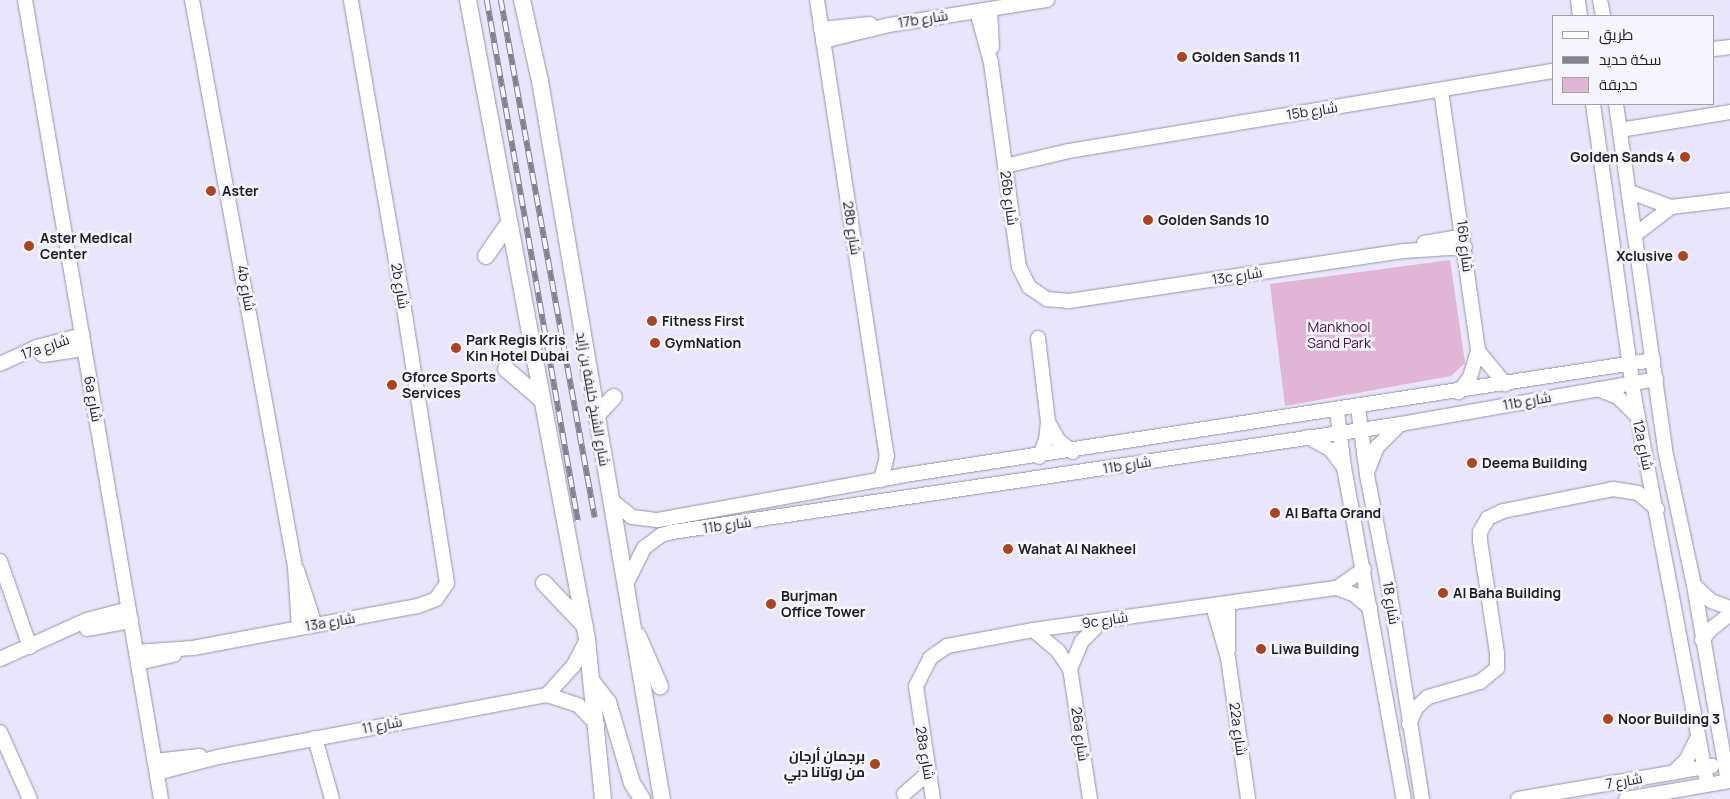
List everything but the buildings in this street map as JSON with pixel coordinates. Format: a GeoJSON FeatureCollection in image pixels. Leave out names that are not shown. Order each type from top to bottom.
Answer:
{"type":"FeatureCollection","features":[{"type":"Feature","properties":{"kind":"main road"},"geometry":{"type":"LineString","coordinates":[[468,0],[586,632],[598,726],[603,799]]}},
{"type":"Feature","properties":{"kind":"main road","name":"شارع الشيخ خليفة بن زايد"},"geometry":{"type":"LineString","coordinates":[[522,0],[541,90],[662,799]]}},
{"type":"Feature","properties":{"kind":"main road"},"geometry":{"type":"LineString","coordinates":[[486,256],[509,223]]}},
{"type":"Feature","properties":{"kind":"main road"},"geometry":{"type":"LineString","coordinates":[[506,369],[542,400]]}},
{"type":"Feature","properties":{"kind":"main road"},"geometry":{"type":"LineString","coordinates":[[596,416],[614,397]]}},
{"type":"Feature","properties":{"kind":"main road"},"geometry":{"type":"LineString","coordinates":[[544,582],[586,632]]}},
{"type":"Feature","properties":{"kind":"main road"},"geometry":{"type":"LineString","coordinates":[[633,630],[646,648],[660,686]]}},
{"type":"Feature","properties":{"kind":"main road"},"geometry":{"type":"LineString","coordinates":[[593,683],[608,702],[632,783],[642,799]]}},
{"type":"Feature","properties":{"kind":"street","name":"6a شارع"},"geometry":{"type":"LineString","coordinates":[[25,0],[161,799]]}},
{"type":"Feature","properties":{"kind":"street","name":"2b شارع"},"geometry":{"type":"LineString","coordinates":[[351,0],[448,573]]}},
{"type":"Feature","properties":{"kind":"street","name":"28b شارع"},"geometry":{"type":"LineString","coordinates":[[817,0],[887,456],[881,480]]}},
{"type":"Feature","properties":{"kind":"street","name":"17b شارع"},"geometry":{"type":"LineString","coordinates":[[822,35],[1047,0]]}},
{"type":"Feature","properties":{"kind":"street"},"geometry":{"type":"LineString","coordinates":[[1578,0],[1580,15]]}},
{"type":"Feature","properties":{"kind":"street"},"geometry":{"type":"LineString","coordinates":[[1600,0],[1602,15]]}},
{"type":"Feature","properties":{"kind":"street","name":"4b شارع"},"geometry":{"type":"LineString","coordinates":[[194,3],[296,567],[314,625]]}},
{"type":"Feature","properties":{"kind":"street","name":"26b شارع"},"geometry":{"type":"LineString","coordinates":[[984,10],[1004,160],[1023,278],[1029,287],[1047,299],[1069,301]]}},
{"type":"Feature","properties":{"kind":"street"},"geometry":{"type":"LineString","coordinates":[[1715,48],[1730,46]]}},
{"type":"Feature","properties":{"kind":"street","name":"15b شارع"},"geometry":{"type":"LineString","coordinates":[[1004,160],[1552,71]]}},
{"type":"Feature","properties":{"kind":"street","name":"16b شارع"},"geometry":{"type":"LineString","coordinates":[[1446,89],[1478,351],[1487,366],[1505,384]]}},
{"type":"Feature","properties":{"kind":"street","name":"12a شارع"},"geometry":{"type":"LineString","coordinates":[[1593,105],[1637,417],[1657,509],[1707,784]]}},
{"type":"Feature","properties":{"kind":"street","name":"12a شارع"},"geometry":{"type":"LineString","coordinates":[[1616,105],[1666,450],[1694,585],[1718,735],[1727,764],[1729,781]]}},
{"type":"Feature","properties":{"kind":"street"},"geometry":{"type":"LineString","coordinates":[[1620,130],[1730,112]]}},
{"type":"Feature","properties":{"kind":"street"},"geometry":{"type":"LineString","coordinates":[[1630,192],[1671,207],[1730,200]]}},
{"type":"Feature","properties":{"kind":"street"},"geometry":{"type":"LineString","coordinates":[[1636,234],[1671,207]]}},
{"type":"Feature","properties":{"kind":"street","name":"13c شارع"},"geometry":{"type":"LineString","coordinates":[[1069,301],[1464,241]]}},
{"type":"Feature","properties":{"kind":"street"},"geometry":{"type":"LineString","coordinates":[[1602,368],[1615,356],[1626,337]]}},
{"type":"Feature","properties":{"kind":"street"},"geometry":{"type":"LineString","coordinates":[[1038,338],[1048,422],[1046,440],[1039,457]]}},
{"type":"Feature","properties":{"kind":"street","name":"17a شارع"},"geometry":{"type":"LineString","coordinates":[[4,363],[37,347],[83,342]]}},
{"type":"Feature","properties":{"kind":"street","name":"16b شارع"},"geometry":{"type":"LineString","coordinates":[[1459,392],[1470,377],[1478,351]]}},
{"type":"Feature","properties":{"kind":"street","name":"11b شارع"},"geometry":{"type":"LineString","coordinates":[[610,500],[632,516],[658,520],[905,476],[1358,408],[1653,360]]}},
{"type":"Feature","properties":{"kind":"street","name":"11b شارع"},"geometry":{"type":"LineString","coordinates":[[626,586],[644,548],[661,534],[1400,424],[1595,388],[1656,379]]}},
{"type":"Feature","properties":{"kind":"street"},"geometry":{"type":"LineString","coordinates":[[1595,388],[1618,397],[1637,417]]}},
{"type":"Feature","properties":{"kind":"street","name":"شارع 18"},"geometry":{"type":"LineString","coordinates":[[1358,408],[1367,475],[1389,588],[1422,799]]}},
{"type":"Feature","properties":{"kind":"street","name":"شارع 18"},"geometry":{"type":"LineString","coordinates":[[1337,411],[1344,467],[1364,568],[1404,799]]}},
{"type":"Feature","properties":{"kind":"street"},"geometry":{"type":"LineString","coordinates":[[1048,422],[1058,440],[1074,452]]}},
{"type":"Feature","properties":{"kind":"street"},"geometry":{"type":"LineString","coordinates":[[1367,475],[1377,447],[1400,424]]}},
{"type":"Feature","properties":{"kind":"street"},"geometry":{"type":"LineString","coordinates":[[1308,437],[1331,450],[1344,467]]}},
{"type":"Feature","properties":{"kind":"street"},"geometry":{"type":"LineString","coordinates":[[887,456],[905,476]]}},
{"type":"Feature","properties":{"kind":"street"},"geometry":{"type":"LineString","coordinates":[[1409,724],[1416,708],[1428,697],[1480,682],[1496,668],[1498,654],[1480,541],[1483,524],[1488,518],[1503,510],[1613,489],[1638,493],[1657,509]]}},
{"type":"Feature","properties":{"kind":"street"},"geometry":{"type":"LineString","coordinates":[[1,563],[34,645]]}},
{"type":"Feature","properties":{"kind":"street","name":"4b شارع"},"geometry":{"type":"LineString","coordinates":[[296,567],[299,628]]}},
{"type":"Feature","properties":{"kind":"street","name":"9c شارع"},"geometry":{"type":"LineString","coordinates":[[917,706],[919,676],[938,651],[957,642],[1337,588],[1364,568]]}},
{"type":"Feature","properties":{"kind":"street","name":"13a شارع"},"geometry":{"type":"LineString","coordinates":[[137,658],[427,604],[443,592],[448,573]]}},
{"type":"Feature","properties":{"kind":"street"},"geometry":{"type":"LineString","coordinates":[[1694,585],[1711,601],[1730,608]]}},
{"type":"Feature","properties":{"kind":"street"},"geometry":{"type":"LineString","coordinates":[[1337,588],[1355,595],[1370,608]]}},
{"type":"Feature","properties":{"kind":"street","name":"22a شارع"},"geometry":{"type":"LineString","coordinates":[[1228,605],[1228,658]]}},
{"type":"Feature","properties":{"kind":"street","name":"22a شارع"},"geometry":{"type":"LineString","coordinates":[[1213,606],[1228,658],[1248,799]]}},
{"type":"Feature","properties":{"kind":"street"},"geometry":{"type":"LineString","coordinates":[[1702,640],[1711,629],[1730,614]]}},
{"type":"Feature","properties":{"kind":"street"},"geometry":{"type":"LineString","coordinates":[[0,659],[66,632],[87,620],[130,615]]}},
{"type":"Feature","properties":{"kind":"street"},"geometry":{"type":"LineString","coordinates":[[1070,669],[1082,641],[1103,620]]}},
{"type":"Feature","properties":{"kind":"street","name":"26a شارع"},"geometry":{"type":"LineString","coordinates":[[1033,630],[1058,651],[1070,669],[1090,799]]}},
{"type":"Feature","properties":{"kind":"street"},"geometry":{"type":"LineString","coordinates":[[547,695],[574,665],[586,632]]}},
{"type":"Feature","properties":{"kind":"street","name":"شارع 11"},"geometry":{"type":"LineString","coordinates":[[156,767],[547,695],[578,705],[598,726]]}},
{"type":"Feature","properties":{"kind":"street","name":"28a شارع"},"geometry":{"type":"LineString","coordinates":[[917,706],[933,799]]}},
{"type":"Feature","properties":{"kind":"street"},"geometry":{"type":"LineString","coordinates":[[0,720],[3,737],[30,799]]}},
{"type":"Feature","properties":{"kind":"street"},"geometry":{"type":"LineString","coordinates":[[1718,735],[1730,746]]}},
{"type":"Feature","properties":{"kind":"street"},"geometry":{"type":"LineString","coordinates":[[1673,773],[1687,759],[1698,736]]}},
{"type":"Feature","properties":{"kind":"street"},"geometry":{"type":"LineString","coordinates":[[320,737],[331,795]]}},
{"type":"Feature","properties":{"kind":"street","name":"شارع 7"},"geometry":{"type":"LineString","coordinates":[[1518,799],[1727,764]]}},
{"type":"Feature","properties":{"kind":"street"},"geometry":{"type":"LineString","coordinates":[[904,794],[928,772]]}},
{"type":"Feature","properties":{"kind":"street","name":"شارع 7"},"geometry":{"type":"LineString","coordinates":[[1626,799],[1729,781]]}},
{"type":"Feature","properties":{"kind":"green space","name":"Mankhool Sand Park"},"geometry":{"type":"Polygon","coordinates":[[[1450,260],[1465,363],[1451,376],[1285,406],[1270,284],[1450,260]]]}},
{"type":"Feature","properties":{"kind":"railway"},"geometry":{"type":"LineString","coordinates":[[487,0],[578,521]]}},
{"type":"Feature","properties":{"kind":"railway"},"geometry":{"type":"LineString","coordinates":[[501,0],[595,518]]}},
{"type":"Feature","properties":{"kind":"place","name":"Golden Sands 11"},"geometry":{"type":"Point","coordinates":[1182,57]}},
{"type":"Feature","properties":{"kind":"place","name":"Golden Sands 4"},"geometry":{"type":"Point","coordinates":[1685,157]}},
{"type":"Feature","properties":{"kind":"place","name":"Aster"},"geometry":{"type":"Point","coordinates":[211,191]}},
{"type":"Feature","properties":{"kind":"place","name":"Golden Sands 10"},"geometry":{"type":"Point","coordinates":[1148,220]}},
{"type":"Feature","properties":{"kind":"place","name":"Aster Medical Center"},"geometry":{"type":"Point","coordinates":[29,246]}},
{"type":"Feature","properties":{"kind":"place","name":"Xclusive"},"geometry":{"type":"Point","coordinates":[1683,256]}},
{"type":"Feature","properties":{"kind":"place","name":"Fitness First"},"geometry":{"type":"Point","coordinates":[652,321]}},
{"type":"Feature","properties":{"kind":"place","name":"GymNation"},"geometry":{"type":"Point","coordinates":[655,343]}},
{"type":"Feature","properties":{"kind":"place","name":"Park Regis Kris Kin Hotel Dubai"},"geometry":{"type":"Point","coordinates":[456,348]}},
{"type":"Feature","properties":{"kind":"place","name":"Gforce Sports Services"},"geometry":{"type":"Point","coordinates":[392,385]}},
{"type":"Feature","properties":{"kind":"place","name":"Deema Building"},"geometry":{"type":"Point","coordinates":[1472,463]}},
{"type":"Feature","properties":{"kind":"place","name":"Al Bafta Grand"},"geometry":{"type":"Point","coordinates":[1275,513]}},
{"type":"Feature","properties":{"kind":"place","name":"Wahat Al Nakheel"},"geometry":{"type":"Point","coordinates":[1008,549]}},
{"type":"Feature","properties":{"kind":"place","name":"Al Baha Building"},"geometry":{"type":"Point","coordinates":[1443,593]}},
{"type":"Feature","properties":{"kind":"place","name":"Burjman Office Tower"},"geometry":{"type":"Point","coordinates":[771,604]}},
{"type":"Feature","properties":{"kind":"place","name":"Liwa Building"},"geometry":{"type":"Point","coordinates":[1261,649]}},
{"type":"Feature","properties":{"kind":"place","name":"Noor Building 3"},"geometry":{"type":"Point","coordinates":[1608,719]}},
{"type":"Feature","properties":{"kind":"place","name":"برجمان أرجان من روتانا دبي"},"geometry":{"type":"Point","coordinates":[875,764]}}]}
